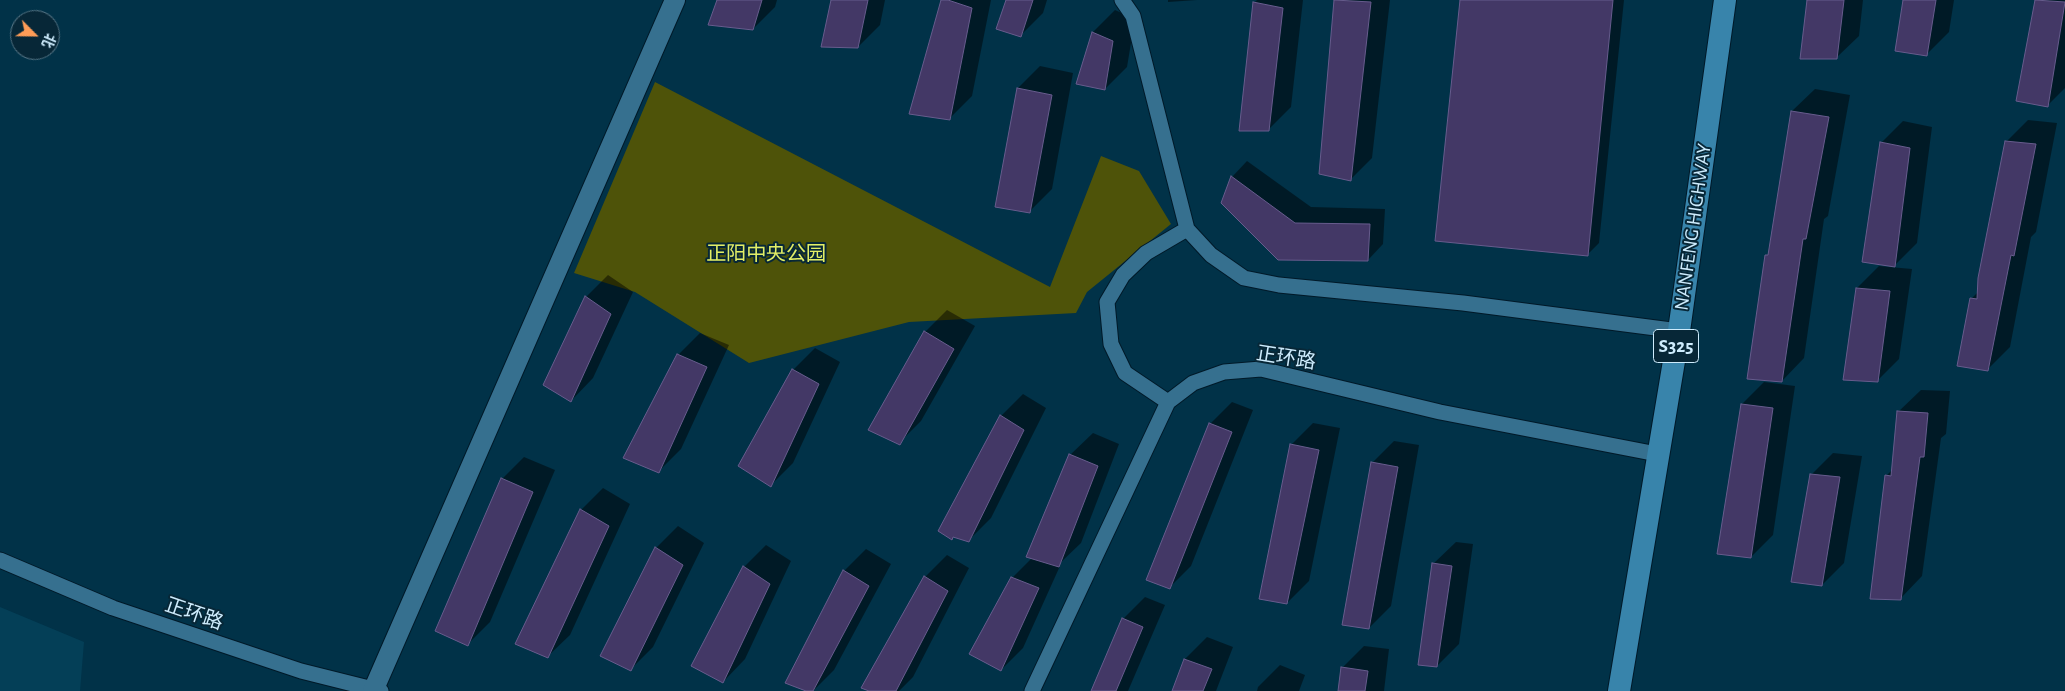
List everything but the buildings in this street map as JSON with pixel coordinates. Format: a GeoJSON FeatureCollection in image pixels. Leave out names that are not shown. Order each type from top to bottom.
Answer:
{"type":"FeatureCollection","features":[{"type":"Feature","properties":{"kind":"main road"},"geometry":{"type":"LineString","coordinates":[[376,691],[675,0]]}},
{"type":"Feature","properties":{"kind":"main road","name":"NANFENG HIGHWAY"},"geometry":{"type":"LineString","coordinates":[[1619,691],[1679,331],[1725,0]]}},
{"type":"Feature","properties":{"kind":"street"},"geometry":{"type":"LineString","coordinates":[[1122,0],[1133,16],[1188,229],[1211,255],[1244,278],[1279,285],[1463,303],[1679,331]]}},
{"type":"Feature","properties":{"kind":"street"},"geometry":{"type":"LineString","coordinates":[[1168,402],[1125,373],[1110,344],[1107,302],[1123,275],[1146,253],[1188,229]]}},
{"type":"Feature","properties":{"kind":"street","name":"正环路"},"geometry":{"type":"LineString","coordinates":[[1032,691],[1168,402],[1193,383],[1224,372],[1261,370],[1440,412],[1657,454]]}},
{"type":"Feature","properties":{"kind":"street","name":"正环路"},"geometry":{"type":"LineString","coordinates":[[0,560],[113,608],[301,671],[376,691]]}},
{"type":"Feature","properties":{"kind":"shaded area"},"geometry":{"type":"Polygon","coordinates":[[[0,607],[84,642],[80,691],[0,691],[0,607]]]}},
{"type":"Feature","properties":{"kind":"green space","name":"正阳中央公园"},"geometry":{"type":"Polygon","coordinates":[[[655,82],[1050,287],[1101,156],[1139,171],[1171,224],[1087,292],[1076,313],[909,322],[749,363],[635,292],[574,273],[655,82]]]}}]}
